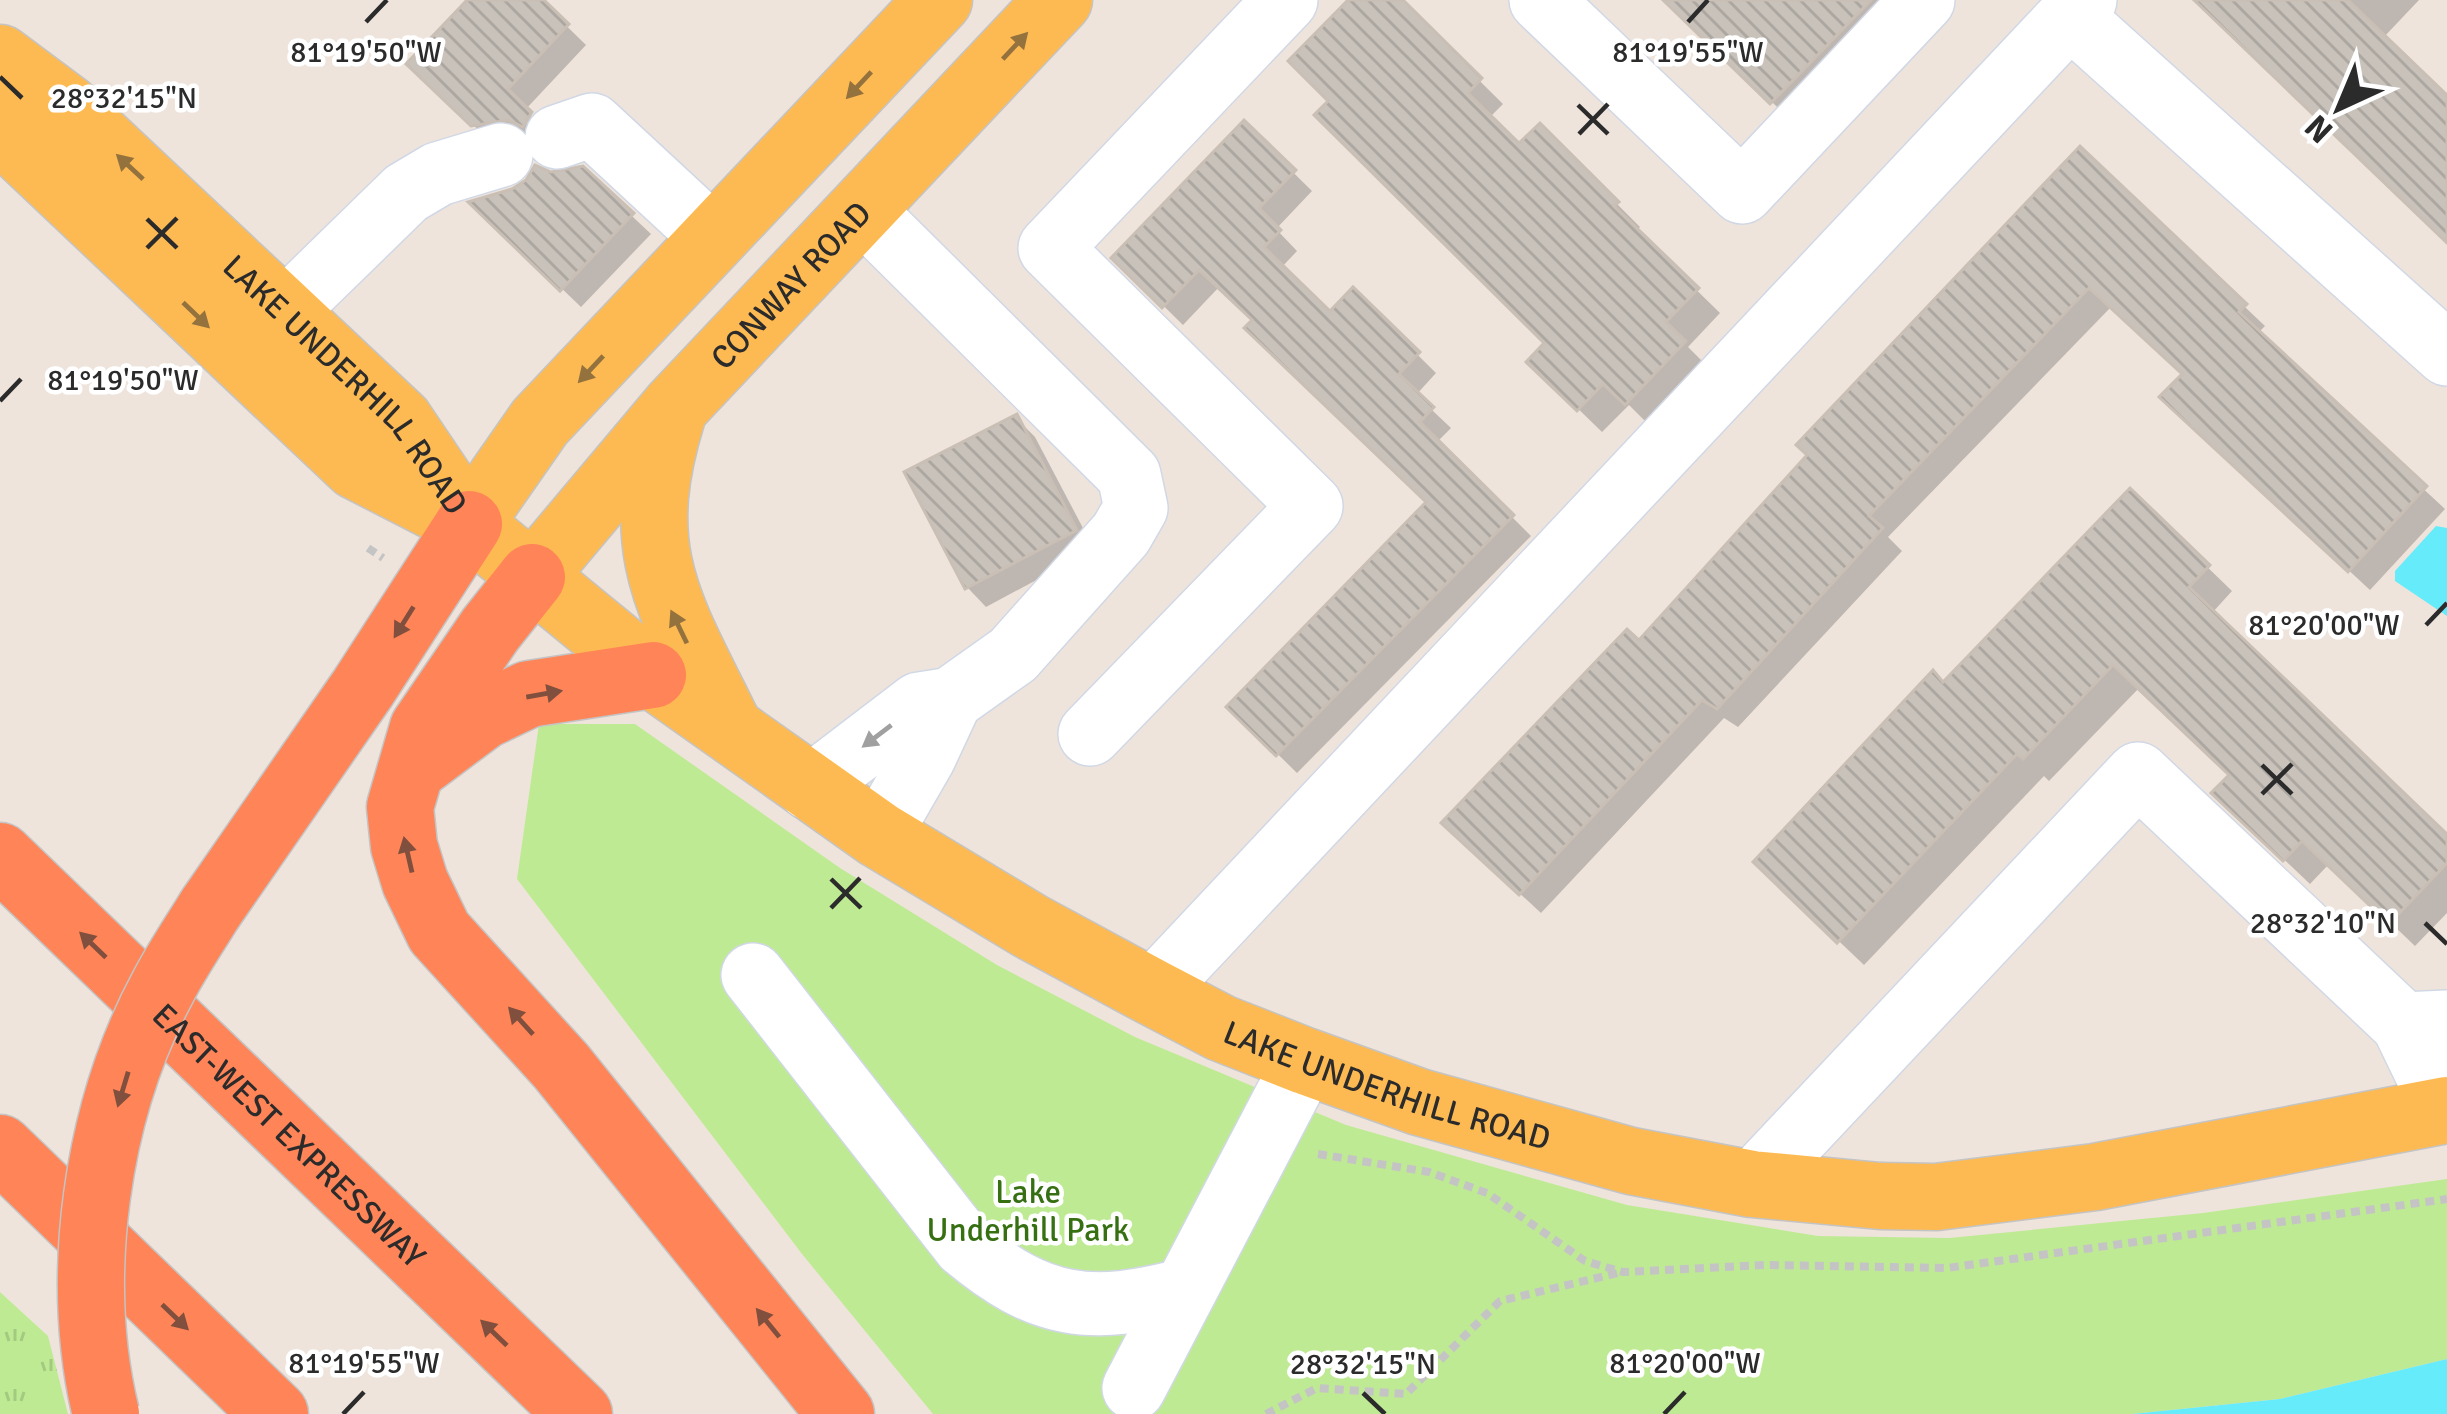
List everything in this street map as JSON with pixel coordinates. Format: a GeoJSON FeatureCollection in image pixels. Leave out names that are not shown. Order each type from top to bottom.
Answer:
{"type":"FeatureCollection","features":[{"type":"Feature","properties":{"kind":"highway"},"geometry":{"type":"LineString","coordinates":[[106,1414],[97,1377],[89,1292],[95,1209],[115,1113],[137,1043],[162,988],[210,909],[469,524]]}},
{"type":"Feature","properties":{"kind":"highway"},"geometry":{"type":"LineString","coordinates":[[532,578],[422,728],[400,807],[404,846],[415,882],[439,932],[561,1066],[841,1414]]}},
{"type":"Feature","properties":{"kind":"highway"},"geometry":{"type":"LineString","coordinates":[[408,772],[483,716],[529,694],[653,675]]}},
{"type":"Feature","properties":{"kind":"highway","name":"EAST-WEST EXPRESSWAY"},"geometry":{"type":"LineString","coordinates":[[0,856],[579,1414]]}},
{"type":"Feature","properties":{"kind":"highway"},"geometry":{"type":"LineString","coordinates":[[0,1148],[275,1414]]}},
{"type":"Feature","properties":{"kind":"main road"},"geometry":{"type":"LineString","coordinates":[[469,524],[540,422],[939,0]]}},
{"type":"Feature","properties":{"kind":"main road","name":"CONWAY ROAD"},"geometry":{"type":"LineString","coordinates":[[532,578],[675,406],[1058,0]]}},
{"type":"Feature","properties":{"kind":"main road","name":"LAKE UNDERHILL ROAD"},"geometry":{"type":"LineString","coordinates":[[0,58],[67,108],[400,421],[469,524]]}},
{"type":"Feature","properties":{"kind":"main road","name":"LAKE UNDERHILL ROAD"},"geometry":{"type":"LineString","coordinates":[[0,110],[26,154],[356,466],[469,524],[653,675],[879,835],[1030,926],[1222,1028],[1419,1102],[1631,1161],[1752,1184],[1880,1196],[1936,1197],[2005,1190],[2199,1160],[2446,1110]]}},
{"type":"Feature","properties":{"kind":"main road"},"geometry":{"type":"LineString","coordinates":[[675,406],[659,459],[654,553],[670,607],[731,732]]}},
{"type":"Feature","properties":{"kind":"lane"},"geometry":{"type":"LineString","coordinates":[[1090,734],[1311,506],[1050,248],[1286,0]]}},
{"type":"Feature","properties":{"kind":"lane"},"geometry":{"type":"LineString","coordinates":[[1540,0],[1742,192],[1923,0]]}},
{"type":"Feature","properties":{"kind":"lane"},"geometry":{"type":"LineString","coordinates":[[1152,992],[2077,8],[2447,354]]}},
{"type":"Feature","properties":{"kind":"lane"},"geometry":{"type":"LineString","coordinates":[[284,312],[406,193],[438,174],[592,125],[715,238]]}},
{"type":"Feature","properties":{"kind":"lane"},"geometry":{"type":"LineString","coordinates":[[809,788],[919,704],[951,699],[1013,655],[1121,534],[1136,508],[1129,476],[861,209]]}},
{"type":"Feature","properties":{"kind":"lane"},"geometry":{"type":"LineString","coordinates":[[879,835],[951,699]]}},
{"type":"Feature","properties":{"kind":"lane"},"geometry":{"type":"LineString","coordinates":[[1752,1184],[2138,774],[2425,1023],[2446,1110]]}},
{"type":"Feature","properties":{"kind":"lane"},"geometry":{"type":"LineString","coordinates":[[753,975],[965,1246],[1000,1275],[1070,1304],[1152,1298],[1185,1290]]}},
{"type":"Feature","properties":{"kind":"lane"},"geometry":{"type":"LineString","coordinates":[[1133,1388],[1305,1061]]}},
{"type":"Feature","properties":{"kind":"path"},"geometry":{"type":"LineString","coordinates":[[1266,1414],[1317,1388],[1406,1394],[1500,1301],[1623,1272]]}},
{"type":"Feature","properties":{"kind":"green space","name":"Lake Underhill Park"},"geometry":{"type":"Polygon","coordinates":[[[539,724],[635,724],[840,868],[997,965],[1135,1037],[1346,1125],[1627,1205],[1818,1236],[1949,1238],[2203,1213],[2447,1179],[2447,1359],[2280,1399],[2132,1414],[933,1414],[802,1254],[517,879],[539,724]]]}},
{"type":"Feature","properties":{"kind":"green space"},"geometry":{"type":"Polygon","coordinates":[[[0,1292],[48,1336],[68,1414],[0,1414],[0,1292]]]}},
{"type":"Feature","properties":{"kind":"water"},"geometry":{"type":"Polygon","coordinates":[[[2436,526],[2447,528],[2447,616],[2395,581],[2395,571],[2436,526]]]}},
{"type":"Feature","properties":{"kind":"water"},"geometry":{"type":"Polygon","coordinates":[[[2447,1359],[2447,1414],[2132,1414],[2280,1399],[2447,1359]]]}},
{"type":"Feature","properties":{"kind":"building"},"geometry":{"type":"Polygon","coordinates":[[[467,0],[544,0],[569,24],[508,89],[532,112],[523,127],[508,120],[471,126],[406,64],[467,0]]]}},
{"type":"Feature","properties":{"kind":"building"},"geometry":{"type":"Polygon","coordinates":[[[1348,0],[1403,0],[1482,78],[1468,93],[1519,143],[1540,123],[1619,202],[1614,206],[1699,288],[1666,322],[1686,341],[1625,405],[1603,384],[1577,411],[1526,362],[1544,343],[1314,115],[1328,101],[1288,61],[1348,0]]]}},
{"type":"Feature","properties":{"kind":"building"},"geometry":{"type":"Polygon","coordinates":[[[1663,0],[1871,0],[1770,104],[1663,0]]]}},
{"type":"Feature","properties":{"kind":"building"},"geometry":{"type":"Polygon","coordinates":[[[2194,0],[2348,0],[2447,95],[2447,243],[2194,0]]]}},
{"type":"Feature","properties":{"kind":"building"},"geometry":{"type":"Polygon","coordinates":[[[1244,120],[1296,170],[1259,208],[1281,230],[1264,247],[1330,311],[1353,287],[1420,352],[1399,374],[1434,407],[1420,422],[1514,515],[1276,756],[1226,707],[1426,502],[1244,328],[1252,320],[1199,270],[1162,308],[1111,258],[1244,120]]]}},
{"type":"Feature","properties":{"kind":"building"},"geometry":{"type":"Polygon","coordinates":[[[2080,146],[2247,304],[2239,312],[2427,486],[2348,572],[2159,397],[2182,374],[2089,288],[1869,516],[1883,528],[1717,709],[1702,700],[1519,895],[1441,823],[1627,629],[1639,640],[1807,455],[1796,445],[2080,146]]]}},
{"type":"Feature","properties":{"kind":"building"},"geometry":{"type":"Polygon","coordinates":[[[535,165],[551,172],[583,166],[634,213],[560,291],[468,202],[512,189],[526,180],[535,165]]]}},
{"type":"Feature","properties":{"kind":"building"},"geometry":{"type":"Polygon","coordinates":[[[1017,414],[1077,530],[965,589],[904,472],[1017,414]]]}},
{"type":"Feature","properties":{"kind":"building"},"geometry":{"type":"Polygon","coordinates":[[[2130,488],[2210,565],[2189,587],[2447,834],[2447,863],[2389,924],[2302,841],[2283,861],[2211,793],[2229,775],[2113,665],[2023,759],[2017,754],[1837,943],[1753,862],[1933,670],[1943,682],[2130,488]]]}}]}
